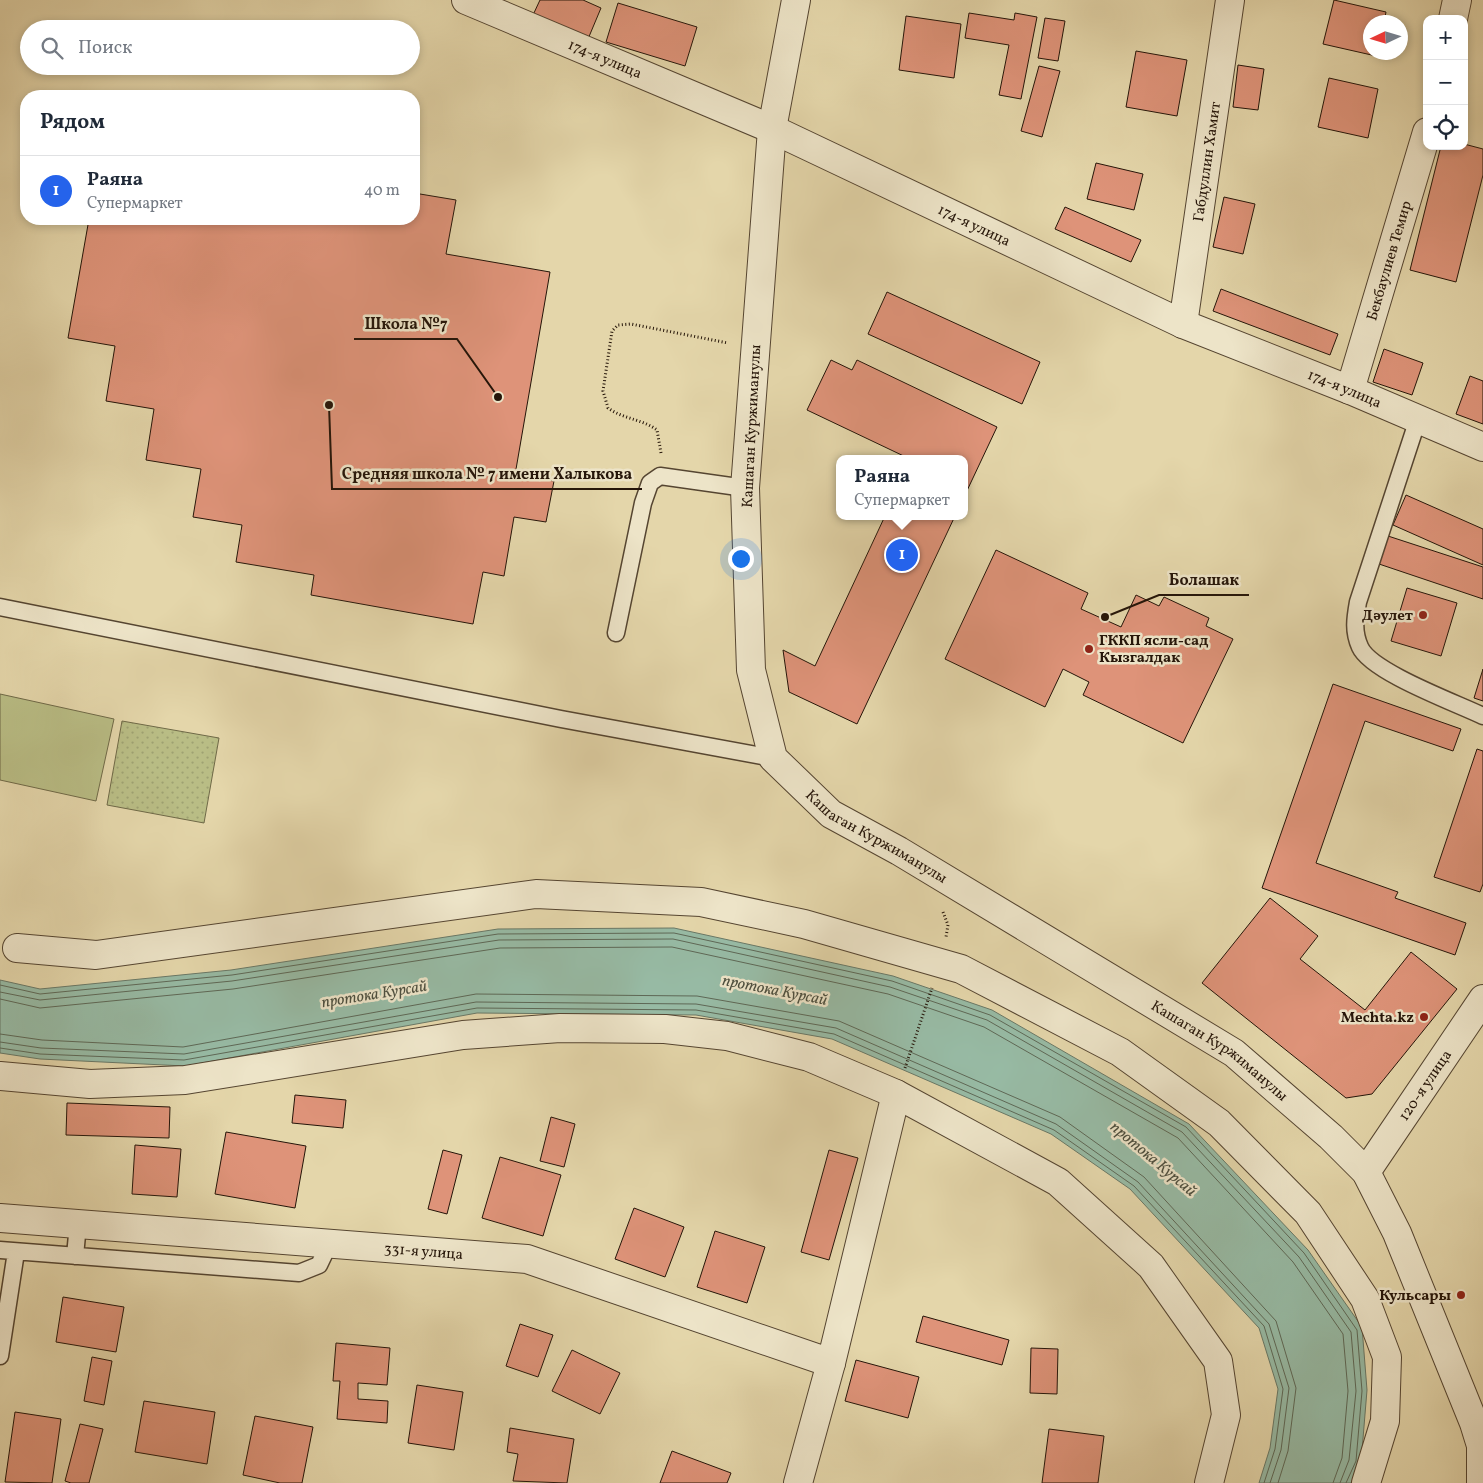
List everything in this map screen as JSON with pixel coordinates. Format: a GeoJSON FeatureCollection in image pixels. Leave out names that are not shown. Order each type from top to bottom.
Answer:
{"type":"FeatureCollection","features":[{"type":"Feature","properties":{"kind":"street","name":"174-я улица"},"geometry":{"type":"LineString","coordinates":[[466,0],[772,129],[1183,324],[1350,390],[1483,447]]}},
{"type":"Feature","properties":{"kind":"street","name":"Кашаган Куржиманулы"},"geometry":{"type":"LineString","coordinates":[[796,0],[772,129],[745,488],[751,670],[773,758],[832,814],[899,851],[1234,1053],[1331,1136],[1366,1172],[1397,1233],[1480,1435],[1481,1483]]}},
{"type":"Feature","properties":{"kind":"street","name":"Габдуллин Хамит"},"geometry":{"type":"LineString","coordinates":[[1183,324],[1230,0]]}},
{"type":"Feature","properties":{"kind":"street"},"geometry":{"type":"LineString","coordinates":[[1455,15],[1457,0]]}},
{"type":"Feature","properties":{"kind":"street","name":"Бекбаулиев Темир"},"geometry":{"type":"LineString","coordinates":[[1350,390],[1423,145]]}},
{"type":"Feature","properties":{"kind":"street"},"geometry":{"type":"LineString","coordinates":[[17,948],[96,955],[536,894],[701,902],[804,924],[961,969],[1120,1052],[1219,1123],[1308,1213],[1365,1299],[1386,1357],[1385,1421],[1366,1483]]}},
{"type":"Feature","properties":{"kind":"street","name":"120-я улица"},"geometry":{"type":"LineString","coordinates":[[1366,1172],[1483,999]]}},
{"type":"Feature","properties":{"kind":"street"},"geometry":{"type":"LineString","coordinates":[[0,1076],[90,1084],[185,1080],[463,1035],[560,1028],[665,1029],[727,1036],[809,1057],[896,1094],[1058,1182],[1151,1266],[1218,1361],[1226,1415],[1209,1483]]}},
{"type":"Feature","properties":{"kind":"street"},"geometry":{"type":"LineString","coordinates":[[798,1483],[831,1363],[896,1094]]}},
{"type":"Feature","properties":{"kind":"street","name":"331-я улица"},"geometry":{"type":"LineString","coordinates":[[0,1218],[527,1259],[831,1363]]}},
{"type":"Feature","properties":{"kind":"lane"},"geometry":{"type":"LineString","coordinates":[[1418,419],[1358,602],[1354,628],[1361,649],[1379,668],[1483,716]]}},
{"type":"Feature","properties":{"kind":"lane"},"geometry":{"type":"LineString","coordinates":[[616,633],[643,503],[650,483],[660,476],[745,488]]}},
{"type":"Feature","properties":{"kind":"lane"},"geometry":{"type":"LineString","coordinates":[[0,607],[561,719],[773,758]]}},
{"type":"Feature","properties":{"kind":"lane"},"geometry":{"type":"LineString","coordinates":[[75,1256],[78,1224]]}},
{"type":"Feature","properties":{"kind":"lane"},"geometry":{"type":"LineString","coordinates":[[0,1356],[8,1251],[299,1273],[319,1265],[329,1244]]}},
{"type":"Feature","properties":{"kind":"path"},"geometry":{"type":"LineString","coordinates":[[660,476],[661,448],[657,430],[648,423],[619,416],[608,408],[604,391],[612,331],[618,325],[631,324],[756,347]]}},
{"type":"Feature","properties":{"kind":"path"},"geometry":{"type":"LineString","coordinates":[[896,1094],[940,964],[948,925],[944,912],[936,907]]}},
{"type":"Feature","properties":{"kind":"green space"},"geometry":{"type":"Polygon","coordinates":[[[0,694],[114,719],[96,801],[0,780],[0,694]]]}},
{"type":"Feature","properties":{"kind":"green space"},"geometry":{"type":"Polygon","coordinates":[[[122,721],[219,738],[204,823],[107,805],[122,721]]]}},
{"type":"Feature","properties":{"kind":"water","name":"протока Курсай"},"geometry":{"type":"Polygon","coordinates":[[[674,928],[893,976],[992,1010],[1189,1124],[1308,1250],[1362,1327],[1367,1390],[1361,1463],[1351,1483],[1259,1483],[1270,1448],[1278,1389],[1259,1328],[1130,1189],[1051,1134],[832,1039],[696,1015],[477,1013],[185,1066],[40,1059],[0,1053],[0,980],[40,989],[231,970],[498,929],[674,928]]]}},
{"type":"Feature","properties":{"kind":"building"},"geometry":{"type":"Polygon","coordinates":[[[540,0],[583,0],[601,8],[588,39],[533,15],[540,0]]]}},
{"type":"Feature","properties":{"kind":"building"},"geometry":{"type":"Polygon","coordinates":[[[1334,0],[1386,12],[1385,15],[1363,15],[1363,53],[1323,44],[1334,0]]]}},
{"type":"Feature","properties":{"kind":"building"},"geometry":{"type":"Polygon","coordinates":[[[618,3],[697,27],[685,66],[606,42],[618,3]]]}},
{"type":"Feature","properties":{"kind":"building"},"geometry":{"type":"Polygon","coordinates":[[[969,13],[1014,20],[1015,13],[1037,17],[1021,99],[999,95],[1009,45],[965,38],[969,13]]]}},
{"type":"Feature","properties":{"kind":"building"},"geometry":{"type":"Polygon","coordinates":[[[906,16],[961,24],[954,78],[899,70],[906,16]]]}},
{"type":"Feature","properties":{"kind":"building"},"geometry":{"type":"Polygon","coordinates":[[[1045,18],[1065,21],[1058,61],[1038,58],[1045,18]]]}},
{"type":"Feature","properties":{"kind":"building"},"geometry":{"type":"Polygon","coordinates":[[[1136,51],[1187,60],[1177,116],[1126,107],[1136,51]]]}},
{"type":"Feature","properties":{"kind":"building"},"geometry":{"type":"Polygon","coordinates":[[[1238,65],[1264,69],[1258,110],[1233,107],[1238,65]]]}},
{"type":"Feature","properties":{"kind":"building"},"geometry":{"type":"Polygon","coordinates":[[[1039,66],[1060,71],[1042,137],[1021,131],[1039,66]]]}},
{"type":"Feature","properties":{"kind":"building"},"geometry":{"type":"Polygon","coordinates":[[[1329,78],[1378,89],[1368,138],[1318,127],[1329,78]]]}},
{"type":"Feature","properties":{"kind":"building"},"geometry":{"type":"Polygon","coordinates":[[[1468,145],[1483,149],[1483,175],[1456,282],[1410,270],[1440,150],[1468,150],[1468,145]]]}},
{"type":"Feature","properties":{"kind":"building"},"geometry":{"type":"Polygon","coordinates":[[[1096,163],[1143,174],[1134,210],[1087,199],[1096,163]]]}},
{"type":"Feature","properties":{"kind":"building"},"geometry":{"type":"Polygon","coordinates":[[[420,194],[456,200],[446,254],[550,272],[515,475],[554,481],[546,522],[514,517],[504,576],[483,572],[473,624],[311,595],[314,575],[236,562],[242,525],[193,517],[201,469],[146,460],[154,409],[106,401],[115,346],[68,338],[88,225],[420,225],[420,194]]]}},
{"type":"Feature","properties":{"kind":"building"},"geometry":{"type":"Polygon","coordinates":[[[1224,197],[1255,204],[1243,254],[1213,247],[1224,197]]]}},
{"type":"Feature","properties":{"kind":"building"},"geometry":{"type":"Polygon","coordinates":[[[1065,207],[1141,240],[1131,262],[1055,229],[1065,207]]]}},
{"type":"Feature","properties":{"kind":"building"},"geometry":{"type":"Polygon","coordinates":[[[1221,289],[1338,334],[1330,355],[1213,311],[1221,289]]]}},
{"type":"Feature","properties":{"kind":"building"},"geometry":{"type":"Polygon","coordinates":[[[887,292],[1040,362],[1022,404],[868,334],[887,292]]]}},
{"type":"Feature","properties":{"kind":"building"},"geometry":{"type":"Polygon","coordinates":[[[1384,349],[1423,363],[1412,395],[1373,382],[1384,349]]]}},
{"type":"Feature","properties":{"kind":"building"},"geometry":{"type":"Polygon","coordinates":[[[831,360],[852,370],[857,360],[997,427],[968,489],[968,455],[902,455],[807,410],[831,360]]]}},
{"type":"Feature","properties":{"kind":"building"},"geometry":{"type":"Polygon","coordinates":[[[1470,376],[1483,381],[1483,424],[1456,414],[1470,376]]]}},
{"type":"Feature","properties":{"kind":"building"},"geometry":{"type":"Polygon","coordinates":[[[1406,495],[1483,529],[1483,565],[1393,525],[1406,495]]]}},
{"type":"Feature","properties":{"kind":"building"},"geometry":{"type":"Polygon","coordinates":[[[883,520],[953,520],[857,724],[789,692],[783,650],[815,666],[883,520]]]}},
{"type":"Feature","properties":{"kind":"building"},"geometry":{"type":"Polygon","coordinates":[[[1388,536],[1483,567],[1483,599],[1379,564],[1388,536]]]}},
{"type":"Feature","properties":{"kind":"building","name":"ГККП ясли-сад Кызгалдак"},"geometry":{"type":"Polygon","coordinates":[[[996,550],[1088,593],[1081,609],[1121,627],[1136,595],[1159,606],[1164,597],[1209,618],[1206,626],[1233,639],[1183,743],[1083,695],[1089,682],[1063,669],[1045,707],[945,659],[996,550]]]}},
{"type":"Feature","properties":{"kind":"building"},"geometry":{"type":"Polygon","coordinates":[[[1407,588],[1457,603],[1441,656],[1391,641],[1407,588]]]}},
{"type":"Feature","properties":{"kind":"building"},"geometry":{"type":"Polygon","coordinates":[[[1483,669],[1483,701],[1474,698],[1483,669]]]}},
{"type":"Feature","properties":{"kind":"building"},"geometry":{"type":"Polygon","coordinates":[[[1333,684],[1461,729],[1453,751],[1365,721],[1316,863],[1398,892],[1395,898],[1466,923],[1455,955],[1262,888],[1333,684]]]}},
{"type":"Feature","properties":{"kind":"building"},"geometry":{"type":"Polygon","coordinates":[[[1477,749],[1483,751],[1483,884],[1480,892],[1434,877],[1477,749]]]}},
{"type":"Feature","properties":{"kind":"building"},"geometry":{"type":"Polygon","coordinates":[[[1270,898],[1318,936],[1300,959],[1365,1010],[1411,952],[1457,989],[1372,1094],[1346,1098],[1202,983],[1270,898]]]}},
{"type":"Feature","properties":{"kind":"building"},"geometry":{"type":"Polygon","coordinates":[[[295,1095],[346,1100],[343,1128],[292,1123],[295,1095]]]}},
{"type":"Feature","properties":{"kind":"building"},"geometry":{"type":"Polygon","coordinates":[[[67,1103],[170,1107],[169,1138],[66,1135],[67,1103]]]}},
{"type":"Feature","properties":{"kind":"building"},"geometry":{"type":"Polygon","coordinates":[[[551,1117],[575,1124],[564,1167],[540,1161],[551,1117]]]}},
{"type":"Feature","properties":{"kind":"building"},"geometry":{"type":"Polygon","coordinates":[[[226,1132],[306,1146],[295,1208],[215,1194],[226,1132]]]}},
{"type":"Feature","properties":{"kind":"building"},"geometry":{"type":"Polygon","coordinates":[[[135,1145],[181,1149],[177,1197],[132,1194],[135,1145]]]}},
{"type":"Feature","properties":{"kind":"building"},"geometry":{"type":"Polygon","coordinates":[[[443,1150],[462,1155],[447,1214],[428,1209],[443,1150]]]}},
{"type":"Feature","properties":{"kind":"building"},"geometry":{"type":"Polygon","coordinates":[[[829,1150],[858,1158],[829,1260],[801,1252],[829,1150]]]}},
{"type":"Feature","properties":{"kind":"building"},"geometry":{"type":"Polygon","coordinates":[[[500,1157],[561,1175],[543,1236],[482,1218],[500,1157]]]}},
{"type":"Feature","properties":{"kind":"building"},"geometry":{"type":"Polygon","coordinates":[[[634,1208],[684,1227],[665,1277],[615,1259],[634,1208]]]}},
{"type":"Feature","properties":{"kind":"building"},"geometry":{"type":"Polygon","coordinates":[[[715,1231],[765,1247],[747,1303],[697,1287],[715,1231]]]}},
{"type":"Feature","properties":{"kind":"building"},"geometry":{"type":"Polygon","coordinates":[[[63,1297],[124,1307],[116,1352],[56,1342],[63,1297]]]}},
{"type":"Feature","properties":{"kind":"building"},"geometry":{"type":"Polygon","coordinates":[[[923,1316],[1009,1340],[1002,1365],[916,1342],[923,1316]]]}},
{"type":"Feature","properties":{"kind":"building"},"geometry":{"type":"Polygon","coordinates":[[[520,1324],[553,1335],[538,1377],[506,1366],[520,1324]]]}},
{"type":"Feature","properties":{"kind":"building"},"geometry":{"type":"Polygon","coordinates":[[[336,1343],[390,1348],[387,1385],[358,1383],[358,1399],[388,1401],[387,1423],[337,1419],[340,1381],[333,1381],[336,1343]]]}},
{"type":"Feature","properties":{"kind":"building"},"geometry":{"type":"Polygon","coordinates":[[[1031,1348],[1058,1349],[1057,1394],[1030,1393],[1031,1348]]]}},
{"type":"Feature","properties":{"kind":"building"},"geometry":{"type":"Polygon","coordinates":[[[572,1350],[620,1373],[600,1414],[552,1391],[572,1350]]]}},
{"type":"Feature","properties":{"kind":"building"},"geometry":{"type":"Polygon","coordinates":[[[92,1357],[112,1361],[104,1405],[84,1401],[92,1357]]]}},
{"type":"Feature","properties":{"kind":"building"},"geometry":{"type":"Polygon","coordinates":[[[856,1360],[919,1377],[908,1418],[845,1401],[856,1360]]]}},
{"type":"Feature","properties":{"kind":"building"},"geometry":{"type":"Polygon","coordinates":[[[417,1385],[463,1392],[454,1450],[408,1443],[417,1385]]]}},
{"type":"Feature","properties":{"kind":"building"},"geometry":{"type":"Polygon","coordinates":[[[144,1401],[215,1412],[207,1464],[135,1452],[144,1401]]]}},
{"type":"Feature","properties":{"kind":"building"},"geometry":{"type":"Polygon","coordinates":[[[15,1412],[61,1419],[52,1483],[5,1482],[15,1412]]]}},
{"type":"Feature","properties":{"kind":"building"},"geometry":{"type":"Polygon","coordinates":[[[255,1416],[313,1427],[302,1483],[280,1483],[243,1475],[255,1416]]]}},
{"type":"Feature","properties":{"kind":"building"},"geometry":{"type":"Polygon","coordinates":[[[80,1424],[103,1429],[89,1483],[71,1483],[65,1481],[80,1424]]]}},
{"type":"Feature","properties":{"kind":"building"},"geometry":{"type":"Polygon","coordinates":[[[510,1428],[574,1439],[567,1483],[513,1481],[518,1454],[507,1452],[510,1428]]]}},
{"type":"Feature","properties":{"kind":"building"},"geometry":{"type":"Polygon","coordinates":[[[1049,1429],[1104,1436],[1098,1483],[1042,1483],[1049,1429]]]}},
{"type":"Feature","properties":{"kind":"building"},"geometry":{"type":"Polygon","coordinates":[[[672,1451],[731,1473],[727,1483],[660,1483],[672,1451]]]}},
{"type":"Feature","properties":{"kind":"place","name":"Школа №7"},"geometry":{"type":"Point","coordinates":[498,397]}},
{"type":"Feature","properties":{"kind":"place","name":"Средняя школа № 7 имени Халыкова"},"geometry":{"type":"Point","coordinates":[329,405]}},
{"type":"Feature","properties":{"kind":"place","name":"Раяна"},"geometry":{"type":"Point","coordinates":[902,555]}},
{"type":"Feature","properties":{"kind":"place","name":"Дәулет"},"geometry":{"type":"Point","coordinates":[1423,615]}},
{"type":"Feature","properties":{"kind":"place","name":"Болашак"},"geometry":{"type":"Point","coordinates":[1105,617]}},
{"type":"Feature","properties":{"kind":"place","name":"ГККП ясли-сад Кызгалдак"},"geometry":{"type":"Point","coordinates":[1089,649]}},
{"type":"Feature","properties":{"kind":"place","name":"Mechta.kz"},"geometry":{"type":"Point","coordinates":[1424,1017]}},
{"type":"Feature","properties":{"kind":"place","name":"Кульсары"},"geometry":{"type":"Point","coordinates":[1461,1295]}}]}
